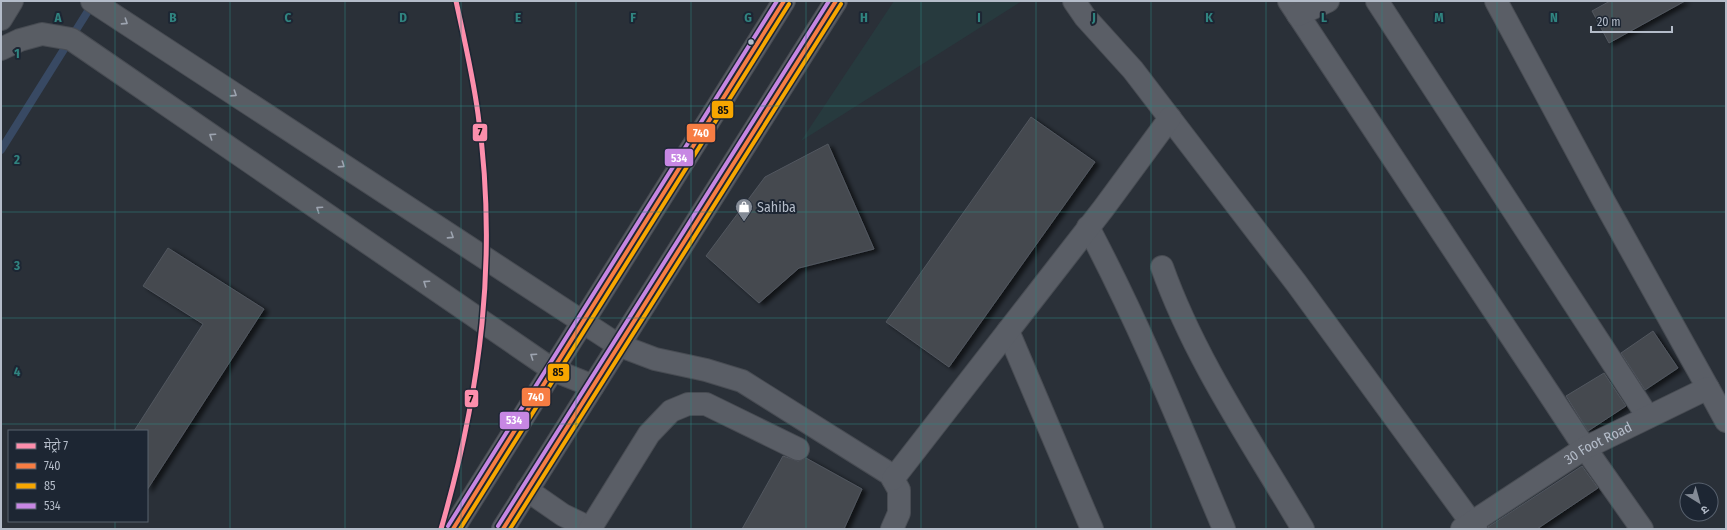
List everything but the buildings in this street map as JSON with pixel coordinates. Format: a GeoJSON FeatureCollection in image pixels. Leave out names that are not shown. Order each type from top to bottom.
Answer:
{"type":"FeatureCollection","features":[{"type":"Feature","properties":{"kind":"street"},"geometry":{"type":"LineString","coordinates":[[1,19],[12,1]]}},
{"type":"Feature","properties":{"kind":"street"},"geometry":{"type":"LineString","coordinates":[[92,1],[618,345],[655,359],[706,370],[742,381],[890,474],[899,490],[899,512],[892,529]]}},
{"type":"Feature","properties":{"kind":"street"},"geometry":{"type":"LineString","coordinates":[[453,529],[584,323],[784,1]]}},
{"type":"Feature","properties":{"kind":"street"},"geometry":{"type":"LineString","coordinates":[[503,529],[836,1]]}},
{"type":"Feature","properties":{"kind":"street"},"geometry":{"type":"LineString","coordinates":[[1074,1],[1085,17],[1133,70],[1297,284],[1470,527]]}},
{"type":"Feature","properties":{"kind":"street"},"geometry":{"type":"LineString","coordinates":[[1328,1],[1293,8],[1585,448],[1642,529]]}},
{"type":"Feature","properties":{"kind":"street"},"geometry":{"type":"LineString","coordinates":[[1377,1],[1648,417]]}},
{"type":"Feature","properties":{"kind":"street"},"geometry":{"type":"LineString","coordinates":[[1496,1],[1601,196],[1726,421]]}},
{"type":"Feature","properties":{"kind":"street"},"geometry":{"type":"LineString","coordinates":[[1,49],[20,40],[42,34],[70,39],[553,370],[593,386]]}},
{"type":"Feature","properties":{"kind":"street"},"geometry":{"type":"LineString","coordinates":[[893,479],[1008,332],[1170,118]]}},
{"type":"Feature","properties":{"kind":"street"},"geometry":{"type":"LineString","coordinates":[[1088,227],[1109,267],[1144,343],[1224,529]]}},
{"type":"Feature","properties":{"kind":"street"},"geometry":{"type":"LineString","coordinates":[[1162,267],[1172,295],[1216,384],[1303,529]]}},
{"type":"Feature","properties":{"kind":"street"},"geometry":{"type":"LineString","coordinates":[[1008,332],[1092,529]]}},
{"type":"Feature","properties":{"kind":"street","name":"30 Foot Road"},"geometry":{"type":"LineString","coordinates":[[1470,527],[1585,448],[1708,388]]}},
{"type":"Feature","properties":{"kind":"street"},"geometry":{"type":"LineString","coordinates":[[527,490],[563,515],[590,528],[649,434],[672,410],[688,404],[706,404],[798,449]]}},
{"type":"Feature","properties":{"kind":"green space"},"geometry":{"type":"Polygon","coordinates":[[[894,1],[1022,1],[801,141],[894,1]]]}},
{"type":"Feature","properties":{"kind":"waterway"},"geometry":{"type":"LineString","coordinates":[[1,150],[93,3]]}},
{"type":"Feature","properties":{"kind":"metro line","name":"7"},"geometry":{"type":"LineString","coordinates":[[441,529],[455,477],[476,375],[486,272],[484,167],[471,71],[456,1]]}},
{"type":"Feature","properties":{"kind":"transit line","name":"534"},"geometry":{"type":"LineString","coordinates":[[448,526],[777,1]]}},
{"type":"Feature","properties":{"kind":"transit line","name":"740"},"geometry":{"type":"LineString","coordinates":[[453,529],[784,1]]}},
{"type":"Feature","properties":{"kind":"transit line","name":"534"},"geometry":{"type":"LineString","coordinates":[[498,526],[829,1]]}},
{"type":"Feature","properties":{"kind":"transit line","name":"740"},"geometry":{"type":"LineString","coordinates":[[503,529],[836,1]]}},
{"type":"Feature","properties":{"kind":"transit line","name":"85"},"geometry":{"type":"LineString","coordinates":[[460,529],[789,4]]}},
{"type":"Feature","properties":{"kind":"transit line","name":"85"},"geometry":{"type":"LineString","coordinates":[[510,529],[841,4]]}},
{"type":"Feature","properties":{"kind":"place","name":"Sahiba"},"geometry":{"type":"Point","coordinates":[744,222]}}]}
